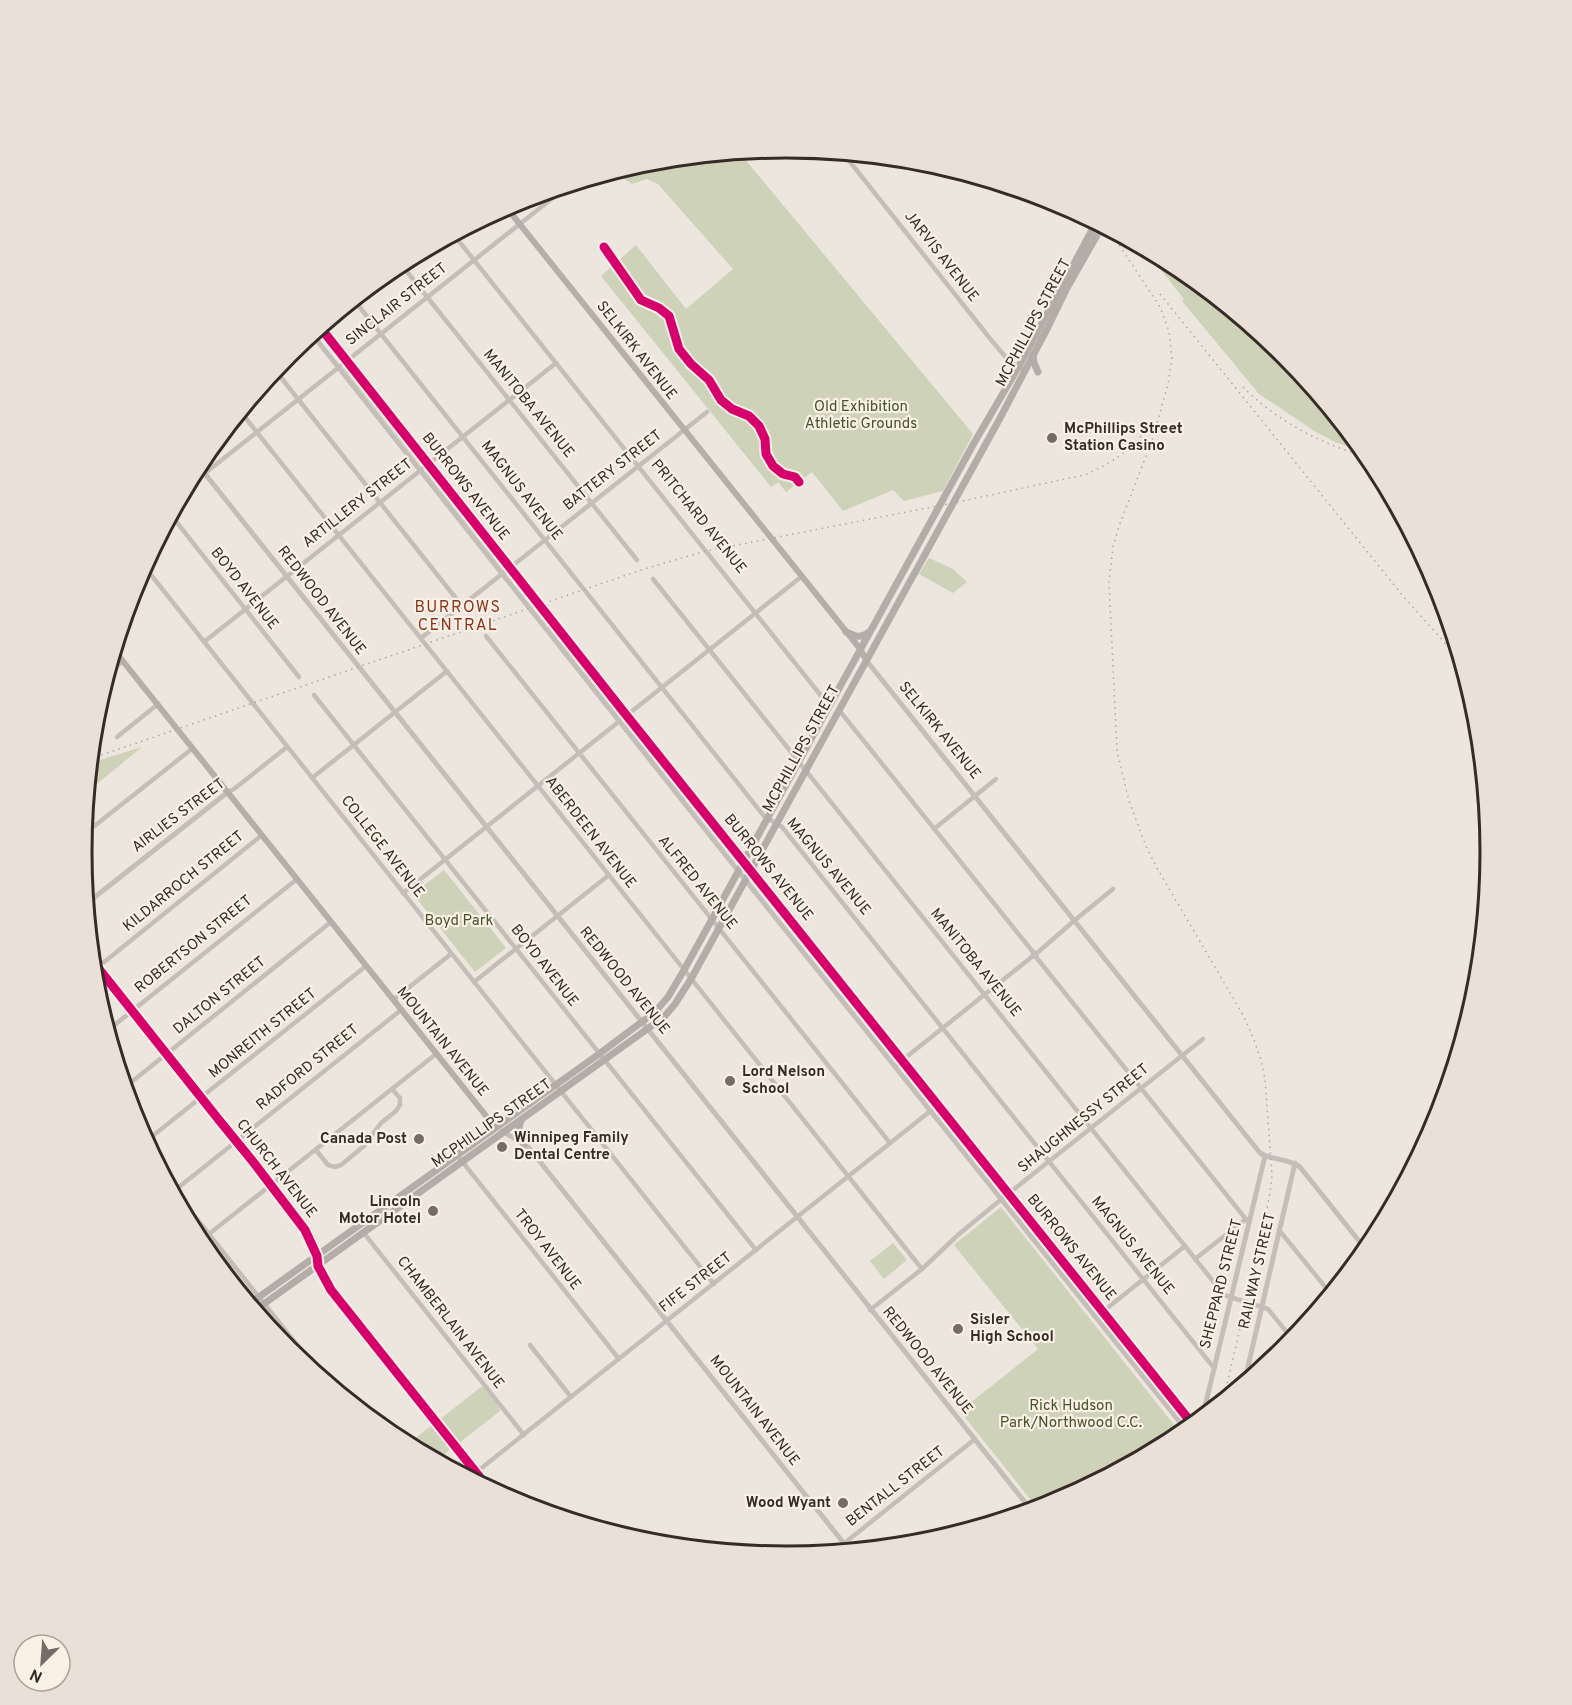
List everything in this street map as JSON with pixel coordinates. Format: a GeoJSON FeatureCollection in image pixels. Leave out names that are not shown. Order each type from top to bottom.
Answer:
{"type":"FeatureCollection","features":[{"type":"Feature","properties":{"kind":"main road","name":"SELKIRK AVENUE"},"geometry":{"type":"LineString","coordinates":[[513,214],[861,650],[866,660]]}},
{"type":"Feature","properties":{"kind":"main road","name":"MCPHILLIPS STREET"},"geometry":{"type":"LineString","coordinates":[[257,1302],[262,1300],[318,1266],[669,1012],[690,979],[999,420],[1022,368],[1093,235],[1033,355],[1022,368],[990,416],[712,921],[661,1006],[599,1054],[317,1256],[262,1300],[259,1304]]}},
{"type":"Feature","properties":{"kind":"main road"},"geometry":{"type":"LineString","coordinates":[[1033,355],[1038,372]]}},
{"type":"Feature","properties":{"kind":"main road"},"geometry":{"type":"LineString","coordinates":[[990,416],[999,420]]}},
{"type":"Feature","properties":{"kind":"main road"},"geometry":{"type":"LineString","coordinates":[[961,469],[968,475]]}},
{"type":"Feature","properties":{"kind":"main road"},"geometry":{"type":"LineString","coordinates":[[889,598],[898,603]]}},
{"type":"Feature","properties":{"kind":"main road"},"geometry":{"type":"LineString","coordinates":[[846,632],[860,637],[873,628]]}},
{"type":"Feature","properties":{"kind":"main road","name":"MOUNTAIN AVENUE"},"geometry":{"type":"LineString","coordinates":[[120,657],[495,1127]]}},
{"type":"Feature","properties":{"kind":"main road"},"geometry":{"type":"LineString","coordinates":[[522,1119],[518,1128],[524,1144]]}},
{"type":"Feature","properties":{"kind":"street","name":"JARVIS AVENUE"},"geometry":{"type":"LineString","coordinates":[[849,161],[992,341],[1009,361],[1022,368]]}},
{"type":"Feature","properties":{"kind":"street","name":"SINCLAIR STREET"},"geometry":{"type":"LineString","coordinates":[[206,471],[548,201]]}},
{"type":"Feature","properties":{"kind":"street","name":"PRITCHARD AVENUE"},"geometry":{"type":"LineString","coordinates":[[459,241],[826,702],[831,705]]}},
{"type":"Feature","properties":{"kind":"street","name":"MANITOBA AVENUE"},"geometry":{"type":"LineString","coordinates":[[406,271],[637,560]]}},
{"type":"Feature","properties":{"kind":"street","name":"MAGNUS AVENUE"},"geometry":{"type":"LineString","coordinates":[[358,306],[764,816],[782,827],[1214,1368]]}},
{"type":"Feature","properties":{"kind":"street","name":"BURROWS AVENUE"},"geometry":{"type":"LineString","coordinates":[[325,333],[509,568],[1188,1418]]}},
{"type":"Feature","properties":{"kind":"street","name":"BURROWS AVENUE"},"geometry":{"type":"LineString","coordinates":[[317,340],[619,722],[1181,1423]]}},
{"type":"Feature","properties":{"kind":"street","name":"ARTILLERY STREET"},"geometry":{"type":"LineString","coordinates":[[204,642],[556,363]]}},
{"type":"Feature","properties":{"kind":"street"},"geometry":{"type":"LineString","coordinates":[[281,377],[462,606]]}},
{"type":"Feature","properties":{"kind":"street","name":"BATTERY STREET"},"geometry":{"type":"LineString","coordinates":[[421,638],[707,412]]}},
{"type":"Feature","properties":{"kind":"street","name":"ABERDEEN AVENUE"},"geometry":{"type":"LineString","coordinates":[[245,418],[922,1269]]}},
{"type":"Feature","properties":{"kind":"street","name":"REDWOOD AVENUE"},"geometry":{"type":"LineString","coordinates":[[205,474],[1026,1504]]}},
{"type":"Feature","properties":{"kind":"street","name":"BOYD AVENUE"},"geometry":{"type":"LineString","coordinates":[[176,521],[299,677]]}},
{"type":"Feature","properties":{"kind":"street","name":"COLLEGE AVENUE"},"geometry":{"type":"LineString","coordinates":[[150,574],[714,1284]]}},
{"type":"Feature","properties":{"kind":"street"},"geometry":{"type":"LineString","coordinates":[[403,893],[801,577]]}},
{"type":"Feature","properties":{"kind":"street","name":"MANITOBA AVENUE"},"geometry":{"type":"LineString","coordinates":[[653,579],[1224,1295],[1268,1309],[1287,1333]]}},
{"type":"Feature","properties":{"kind":"street","name":"ALFRED AVENUE"},"geometry":{"type":"LineString","coordinates":[[486,636],[890,1143]]}},
{"type":"Feature","properties":{"kind":"street","name":"SELKIRK AVENUE"},"geometry":{"type":"LineString","coordinates":[[866,660],[1260,1153],[1265,1156]]}},
{"type":"Feature","properties":{"kind":"street"},"geometry":{"type":"LineString","coordinates":[[117,666],[123,661]]}},
{"type":"Feature","properties":{"kind":"street"},"geometry":{"type":"LineString","coordinates":[[312,778],[447,671]]}},
{"type":"Feature","properties":{"kind":"street","name":"BOYD AVENUE"},"geometry":{"type":"LineString","coordinates":[[314,695],[756,1250]]}},
{"type":"Feature","properties":{"kind":"street"},"geometry":{"type":"LineString","coordinates":[[117,737],[158,704]]}},
{"type":"Feature","properties":{"kind":"street"},"geometry":{"type":"LineString","coordinates":[[839,710],[1248,1221],[1195,1259]]}},
{"type":"Feature","properties":{"kind":"street","name":"AIRLIES STREET"},"geometry":{"type":"LineString","coordinates":[[93,898],[287,747]]}},
{"type":"Feature","properties":{"kind":"street"},"geometry":{"type":"LineString","coordinates":[[93,827],[193,748]]}},
{"type":"Feature","properties":{"kind":"street"},"geometry":{"type":"LineString","coordinates":[[934,829],[996,779]]}},
{"type":"Feature","properties":{"kind":"street","name":"KILDARROCH STREET"},"geometry":{"type":"LineString","coordinates":[[101,964],[262,836]]}},
{"type":"Feature","properties":{"kind":"street"},"geometry":{"type":"LineString","coordinates":[[474,982],[609,875]]}},
{"type":"Feature","properties":{"kind":"street","name":"ROBERTSON STREET"},"geometry":{"type":"LineString","coordinates":[[113,1025],[297,879]]}},
{"type":"Feature","properties":{"kind":"street"},"geometry":{"type":"LineString","coordinates":[[895,1066],[1035,955],[1113,889]]}},
{"type":"Feature","properties":{"kind":"street","name":"DALTON STREET"},"geometry":{"type":"LineString","coordinates":[[131,1083],[332,922]]}},
{"type":"Feature","properties":{"kind":"street"},"geometry":{"type":"LineString","coordinates":[[393,1000],[451,954]]}},
{"type":"Feature","properties":{"kind":"street","name":"MONREITH STREET"},"geometry":{"type":"LineString","coordinates":[[152,1136],[366,966]]}},
{"type":"Feature","properties":{"kind":"street","name":"CHURCH AVENUE"},"geometry":{"type":"LineString","coordinates":[[102,971],[305,1230],[317,1256],[318,1266],[331,1290],[478,1474]]}},
{"type":"Feature","properties":{"kind":"street","name":"RADFORD STREET"},"geometry":{"type":"LineString","coordinates":[[178,1188],[401,1010]]}},
{"type":"Feature","properties":{"kind":"street","name":"SHAUGHNESSY STREET"},"geometry":{"type":"LineString","coordinates":[[870,1310],[922,1269],[959,1234],[1002,1199],[1203,1040]]}},
{"type":"Feature","properties":{"kind":"street"},"geometry":{"type":"LineString","coordinates":[[209,1234],[436,1054]]}},
{"type":"Feature","properties":{"kind":"street"},"geometry":{"type":"LineString","coordinates":[[315,1149],[328,1165],[335,1167],[340,1165],[364,1146],[381,1123],[396,1111],[400,1105],[400,1098],[392,1089]]}},
{"type":"Feature","properties":{"kind":"street","name":"FIFE STREET"},"geometry":{"type":"LineString","coordinates":[[476,1472],[938,1105]]}},
{"type":"Feature","properties":{"kind":"street","name":"MOUNTAIN AVENUE"},"geometry":{"type":"LineString","coordinates":[[495,1127],[524,1144],[844,1543]]}},
{"type":"Feature","properties":{"kind":"street","name":"TROY AVENUE"},"geometry":{"type":"LineString","coordinates":[[457,1155],[619,1359]]}},
{"type":"Feature","properties":{"kind":"street"},"geometry":{"type":"LineString","coordinates":[[1265,1156],[1295,1163],[1304,1171],[1360,1242]]}},
{"type":"Feature","properties":{"kind":"street","name":"SHEPPARD STREET"},"geometry":{"type":"LineString","coordinates":[[1205,1406],[1265,1156]]}},
{"type":"Feature","properties":{"kind":"street","name":"RAILWAY STREET"},"geometry":{"type":"LineString","coordinates":[[1247,1372],[1295,1163]]}},
{"type":"Feature","properties":{"kind":"street"},"geometry":{"type":"LineString","coordinates":[[198,1220],[301,1350]]}},
{"type":"Feature","properties":{"kind":"street","name":"CHAMBERLAIN AVENUE"},"geometry":{"type":"LineString","coordinates":[[358,1226],[524,1435]]}},
{"type":"Feature","properties":{"kind":"street"},"geometry":{"type":"LineString","coordinates":[[1279,1230],[1326,1288]]}},
{"type":"Feature","properties":{"kind":"street"},"geometry":{"type":"LineString","coordinates":[[1096,1317],[1185,1246]]}},
{"type":"Feature","properties":{"kind":"street"},"geometry":{"type":"LineString","coordinates":[[530,1345],[571,1397]]}},
{"type":"Feature","properties":{"kind":"street","name":"BENTALL STREET"},"geometry":{"type":"LineString","coordinates":[[844,1543],[975,1439]]}},
{"type":"Feature","properties":{"kind":"green space","name":"Old Exhibition Athletic Grounds"},"geometry":{"type":"Polygon","coordinates":[[[745,159],[973,434],[943,491],[904,501],[893,490],[843,511],[812,472],[786,492],[778,482],[771,487],[601,276],[636,245],[686,309],[733,269],[658,184],[647,179],[632,184],[623,178],[695,164],[745,159]]]}},
{"type":"Feature","properties":{"kind":"green space"},"geometry":{"type":"Polygon","coordinates":[[[1161,270],[1172,275],[1209,302],[1277,361],[1308,395],[1349,447],[1316,432],[1259,394],[1182,301],[1184,299],[1161,270]]]}},
{"type":"Feature","properties":{"kind":"green space"},"geometry":{"type":"Polygon","coordinates":[[[345,365],[423,461],[422,465],[343,369],[345,365]]]}},
{"type":"Feature","properties":{"kind":"green space"},"geometry":{"type":"Polygon","coordinates":[[[427,468],[505,566],[504,568],[501,568],[425,473],[427,468]]]}},
{"type":"Feature","properties":{"kind":"green space"},"geometry":{"type":"Polygon","coordinates":[[[929,558],[953,569],[967,582],[953,593],[919,574],[929,558]]]}},
{"type":"Feature","properties":{"kind":"green space"},"geometry":{"type":"Polygon","coordinates":[[[546,617],[623,714],[622,716],[618,716],[543,621],[546,617]]]}},
{"type":"Feature","properties":{"kind":"green space"},"geometry":{"type":"Polygon","coordinates":[[[626,720],[738,858],[737,862],[626,726],[626,720]]]}},
{"type":"Feature","properties":{"kind":"green space"},"geometry":{"type":"Polygon","coordinates":[[[142,747],[95,786],[97,761],[142,747]]]}},
{"type":"Feature","properties":{"kind":"green space","name":"Boyd Park"},"geometry":{"type":"Polygon","coordinates":[[[444,870],[506,948],[475,972],[413,894],[444,870]]]}},
{"type":"Feature","properties":{"kind":"green space"},"geometry":{"type":"Polygon","coordinates":[[[752,878],[896,1059],[893,1059],[751,881],[752,878]]]}},
{"type":"Feature","properties":{"kind":"green space","name":"Rick Hudson Park/Northwood C.C."},"geometry":{"type":"Polygon","coordinates":[[[1001,1207],[1176,1427],[1133,1454],[1093,1475],[1032,1501],[960,1411],[1038,1349],[954,1245],[1001,1207]]]}},
{"type":"Feature","properties":{"kind":"green space"},"geometry":{"type":"Polygon","coordinates":[[[893,1243],[907,1260],[884,1279],[870,1261],[893,1243]]]}},
{"type":"Feature","properties":{"kind":"green space"},"geometry":{"type":"Polygon","coordinates":[[[481,1387],[500,1411],[456,1443],[439,1420],[481,1387]]]}},
{"type":"Feature","properties":{"kind":"green space"},"geometry":{"type":"Polygon","coordinates":[[[433,1424],[452,1448],[442,1456],[415,1439],[433,1424]]]}},
{"type":"Feature","properties":{"kind":"tunnel"},"geometry":{"type":"LineString","coordinates":[[1096,237],[1098,233]]}},
{"type":"Feature","properties":{"kind":"railway"},"geometry":{"type":"LineString","coordinates":[[1118,243],[1160,307],[1169,331],[1172,359],[1168,384],[1153,438],[1113,547],[1109,582],[1117,751],[1129,801],[1146,846],[1243,1015],[1261,1060],[1265,1079],[1272,1175],[1270,1193],[1226,1390]]}},
{"type":"Feature","properties":{"kind":"railway"},"geometry":{"type":"LineString","coordinates":[[1160,294],[1403,596],[1450,648]]}},
{"type":"Feature","properties":{"kind":"railway"},"geometry":{"type":"LineString","coordinates":[[1243,387],[1271,411],[1302,431],[1353,453]]}},
{"type":"Feature","properties":{"kind":"railway"},"geometry":{"type":"LineString","coordinates":[[98,756],[644,569],[706,551],[1084,475],[1124,452],[1148,428],[1154,418]]}},
{"type":"Feature","properties":{"kind":"cycle path"},"geometry":{"type":"LineString","coordinates":[[604,247],[641,300],[659,308],[669,316],[679,349],[691,364],[709,380],[721,400],[732,409],[749,416],[759,426],[765,439],[766,454],[773,466],[783,474],[795,477],[799,482]]}},
{"type":"Feature","properties":{"kind":"cycle path"},"geometry":{"type":"LineString","coordinates":[[325,333],[623,711],[1188,1418]]}},
{"type":"Feature","properties":{"kind":"cycle path"},"geometry":{"type":"LineString","coordinates":[[102,973],[305,1230],[317,1256],[318,1266],[331,1290],[477,1474]]}},
{"type":"Feature","properties":{"kind":"place","name":"McPhillips Street Station Casino"},"geometry":{"type":"Point","coordinates":[1052,438]}},
{"type":"Feature","properties":{"kind":"place","name":"Lord Nelson School"},"geometry":{"type":"Point","coordinates":[730,1081]}},
{"type":"Feature","properties":{"kind":"place","name":"Canada Post"},"geometry":{"type":"Point","coordinates":[419,1139]}},
{"type":"Feature","properties":{"kind":"place","name":"Winnipeg Family Dental Centre"},"geometry":{"type":"Point","coordinates":[502,1147]}},
{"type":"Feature","properties":{"kind":"place","name":"Lincoln Motor Hotel"},"geometry":{"type":"Point","coordinates":[433,1211]}},
{"type":"Feature","properties":{"kind":"place","name":"Sisler High School"},"geometry":{"type":"Point","coordinates":[958,1329]}},
{"type":"Feature","properties":{"kind":"place","name":"Wood Wyant"},"geometry":{"type":"Point","coordinates":[843,1503]}},
{"type":"Feature","properties":{"kind":"district","name":"BURROWS CENTRAL"},"geometry":{"type":"Point","coordinates":[458,617]}}]}
